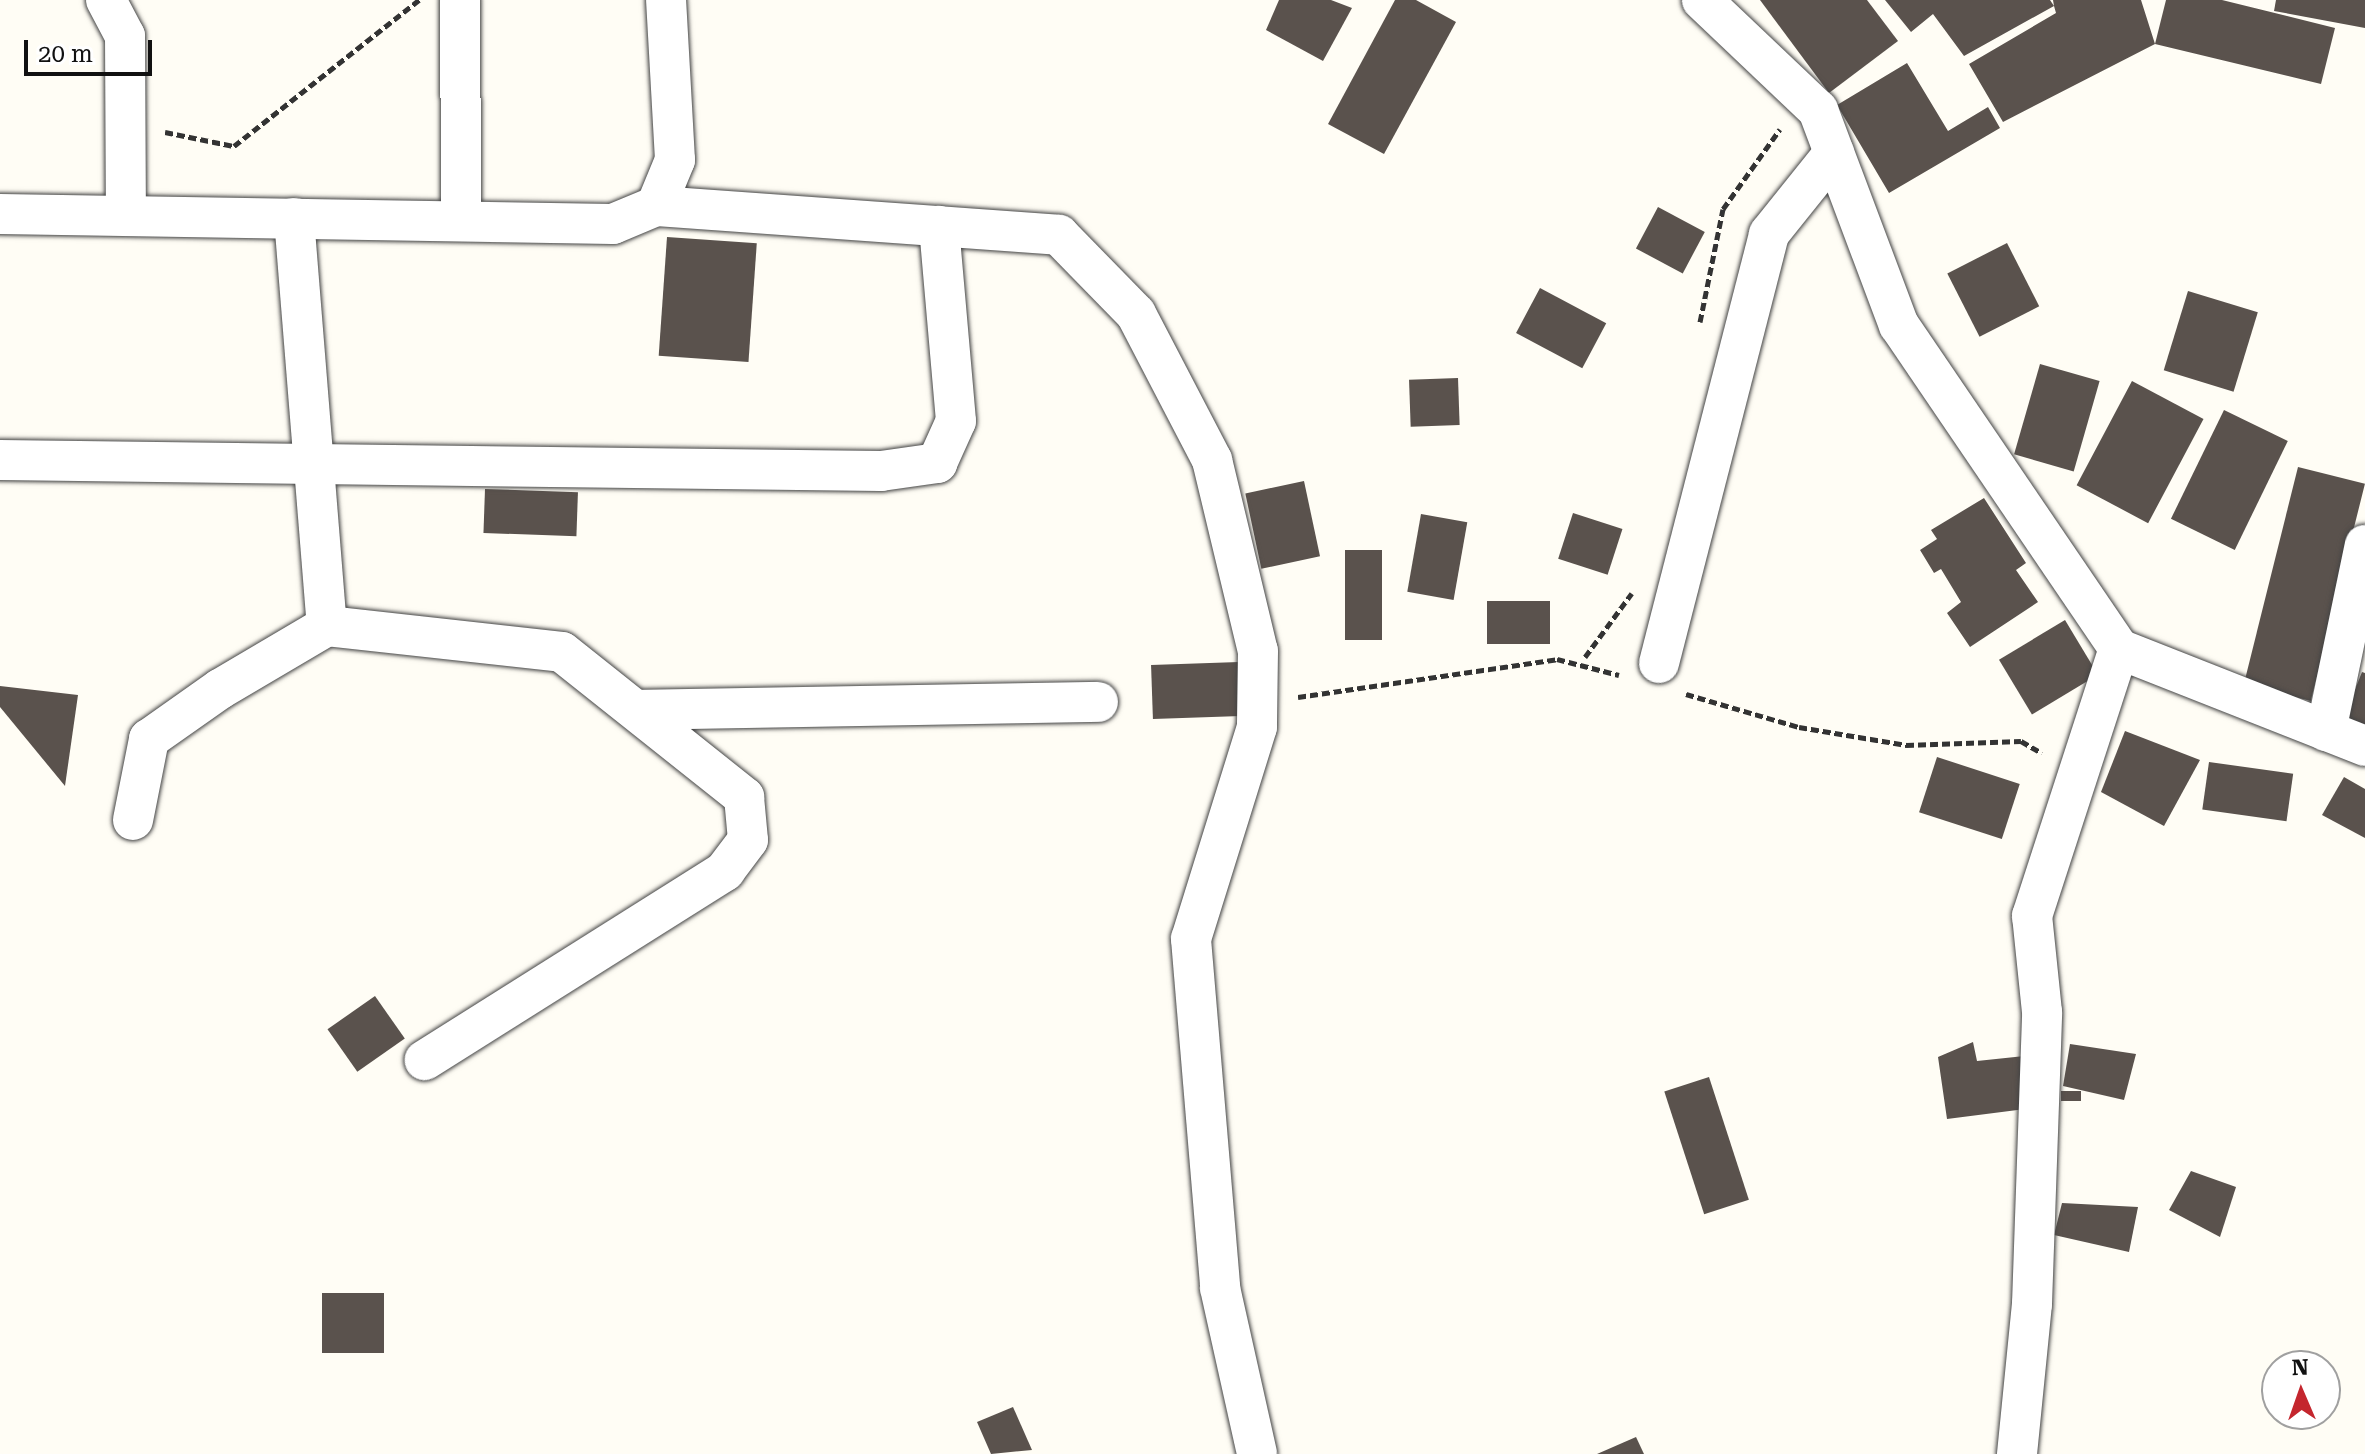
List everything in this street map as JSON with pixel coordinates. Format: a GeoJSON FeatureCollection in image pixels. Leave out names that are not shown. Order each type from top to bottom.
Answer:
{"type":"FeatureCollection","features":[{"type":"Feature","properties":{"kind":"street"},"geometry":{"type":"LineString","coordinates":[[106,0],[125,36],[126,216]]}},
{"type":"Feature","properties":{"kind":"street"},"geometry":{"type":"LineString","coordinates":[[460,0],[461,220]]}},
{"type":"Feature","properties":{"kind":"street"},"geometry":{"type":"LineString","coordinates":[[656,206],[675,160],[666,0]]}},
{"type":"Feature","properties":{"kind":"street"},"geometry":{"type":"LineString","coordinates":[[1702,0],[1818,110],[1899,325],[2119,649],[2365,746]]}},
{"type":"Feature","properties":{"kind":"street"},"geometry":{"type":"LineString","coordinates":[[1659,663],[1769,234],[1834,153]]}},
{"type":"Feature","properties":{"kind":"street"},"geometry":{"type":"LineString","coordinates":[[0,214],[613,224],[656,206],[1059,235],[1136,314],[1212,460],[1258,651],[1257,727],[1191,939],[1220,1288],[1257,1454]]}},
{"type":"Feature","properties":{"kind":"street"},"geometry":{"type":"LineString","coordinates":[[294,218],[327,626]]}},
{"type":"Feature","properties":{"kind":"street"},"geometry":{"type":"LineString","coordinates":[[0,460],[881,471],[937,463],[956,421],[939,226]]}},
{"type":"Feature","properties":{"kind":"street"},"geometry":{"type":"LineString","coordinates":[[2326,731],[2365,545]]}},
{"type":"Feature","properties":{"kind":"street"},"geometry":{"type":"LineString","coordinates":[[133,820],[149,739],[220,689],[327,626],[562,652],[744,797],[748,840],[725,871],[425,1060]]}},
{"type":"Feature","properties":{"kind":"street"},"geometry":{"type":"LineString","coordinates":[[2017,1454],[2032,1304],[2042,1028],[2032,916],[2119,649]]}},
{"type":"Feature","properties":{"kind":"street"},"geometry":{"type":"LineString","coordinates":[[637,710],[1098,702]]}},
{"type":"Feature","properties":{"kind":"path"},"geometry":{"type":"LineString","coordinates":[[125,124],[234,146],[420,0]]}},
{"type":"Feature","properties":{"kind":"building"},"geometry":{"type":"Polygon","coordinates":[[[1279,0],[1331,0],[1352,8],[1323,61],[1266,30],[1279,0]]]}},
{"type":"Feature","properties":{"kind":"building"},"geometry":{"type":"Polygon","coordinates":[[[1395,0],[1416,0],[1456,22],[1384,154],[1328,124],[1395,0]]]}},
{"type":"Feature","properties":{"kind":"building"},"geometry":{"type":"Polygon","coordinates":[[[1760,0],[1867,0],[1898,41],[1829,93],[1760,0]]]}},
{"type":"Feature","properties":{"kind":"building"},"geometry":{"type":"Polygon","coordinates":[[[1885,0],[2050,0],[2054,6],[1964,56],[1933,14],[1911,32],[1885,0]]]}},
{"type":"Feature","properties":{"kind":"building"},"geometry":{"type":"Polygon","coordinates":[[[2053,0],[2141,0],[2155,44],[2003,122],[1969,64],[2056,13],[2053,0]]]}},
{"type":"Feature","properties":{"kind":"building"},"geometry":{"type":"Polygon","coordinates":[[[2166,0],[2222,0],[2335,28],[2321,84],[2155,44],[2166,0]]]}},
{"type":"Feature","properties":{"kind":"building"},"geometry":{"type":"Polygon","coordinates":[[[2276,0],[2365,0],[2365,28],[2274,11],[2276,0]]]}},
{"type":"Feature","properties":{"kind":"building"},"geometry":{"type":"Polygon","coordinates":[[[1907,63],[1948,131],[1988,107],[2000,128],[1889,193],[1837,105],[1907,63]]]}},
{"type":"Feature","properties":{"kind":"building"},"geometry":{"type":"Polygon","coordinates":[[[1658,207],[1705,232],[1683,273],[1636,248],[1658,207]]]}},
{"type":"Feature","properties":{"kind":"building"},"geometry":{"type":"Polygon","coordinates":[[[667,237],[757,243],[748,362],[659,356],[667,237]]]}},
{"type":"Feature","properties":{"kind":"building"},"geometry":{"type":"Polygon","coordinates":[[[2007,243],[2039,306],[1980,337],[1947,273],[2007,243]]]}},
{"type":"Feature","properties":{"kind":"building"},"geometry":{"type":"Polygon","coordinates":[[[1540,288],[1606,323],[1582,368],[1516,333],[1540,288]]]}},
{"type":"Feature","properties":{"kind":"building"},"geometry":{"type":"Polygon","coordinates":[[[2188,291],[2258,312],[2234,392],[2164,370],[2188,291]]]}},
{"type":"Feature","properties":{"kind":"building"},"geometry":{"type":"Polygon","coordinates":[[[2040,364],[2100,381],[2074,471],[2014,454],[2040,364]]]}},
{"type":"Feature","properties":{"kind":"building"},"geometry":{"type":"Polygon","coordinates":[[[1458,378],[1460,425],[1411,427],[1409,380],[1458,378]]]}},
{"type":"Feature","properties":{"kind":"building"},"geometry":{"type":"Polygon","coordinates":[[[2132,381],[2204,419],[2148,523],[2077,485],[2132,381]]]}},
{"type":"Feature","properties":{"kind":"building"},"geometry":{"type":"Polygon","coordinates":[[[2224,410],[2288,441],[2235,550],[2171,519],[2224,410]]]}},
{"type":"Feature","properties":{"kind":"building"},"geometry":{"type":"Polygon","coordinates":[[[2298,467],[2365,484],[2311,701],[2244,684],[2298,467]]]}},
{"type":"Feature","properties":{"kind":"building"},"geometry":{"type":"Polygon","coordinates":[[[1304,481],[1320,556],[1261,569],[1245,493],[1304,481]]]}},
{"type":"Feature","properties":{"kind":"building"},"geometry":{"type":"Polygon","coordinates":[[[485,489],[578,492],[576,536],[483,533],[485,489]]]}},
{"type":"Feature","properties":{"kind":"building"},"geometry":{"type":"Polygon","coordinates":[[[1984,498],[2026,563],[2016,570],[2038,602],[1970,647],[1947,613],[1961,602],[1941,569],[1934,573],[1920,550],[1937,539],[1931,530],[1984,498]]]}},
{"type":"Feature","properties":{"kind":"building"},"geometry":{"type":"Polygon","coordinates":[[[1573,513],[1622,529],[1608,575],[1558,559],[1573,513]]]}},
{"type":"Feature","properties":{"kind":"building"},"geometry":{"type":"Polygon","coordinates":[[[1421,514],[1467,522],[1454,600],[1407,592],[1421,514]]]}},
{"type":"Feature","properties":{"kind":"building"},"geometry":{"type":"Polygon","coordinates":[[[1345,550],[1382,550],[1382,640],[1345,640],[1345,550]]]}},
{"type":"Feature","properties":{"kind":"building"},"geometry":{"type":"Polygon","coordinates":[[[1487,601],[1550,601],[1550,644],[1487,644],[1487,601]]]}},
{"type":"Feature","properties":{"kind":"building"},"geometry":{"type":"Polygon","coordinates":[[[2065,620],[2098,675],[2032,715],[1999,660],[2065,620]]]}},
{"type":"Feature","properties":{"kind":"building"},"geometry":{"type":"Polygon","coordinates":[[[1239,662],[1241,716],[1153,719],[1151,665],[1239,662]]]}},
{"type":"Feature","properties":{"kind":"building"},"geometry":{"type":"Polygon","coordinates":[[[2362,672],[2365,673],[2365,738],[2340,727],[2362,672]]]}},
{"type":"Feature","properties":{"kind":"building"},"geometry":{"type":"Polygon","coordinates":[[[0,686],[78,695],[65,786],[0,707],[0,686]]]}},
{"type":"Feature","properties":{"kind":"building"},"geometry":{"type":"Polygon","coordinates":[[[2125,731],[2200,760],[2164,826],[2101,792],[2125,731]]]}},
{"type":"Feature","properties":{"kind":"building"},"geometry":{"type":"Polygon","coordinates":[[[1937,757],[2020,784],[2002,839],[1919,812],[1937,757]]]}},
{"type":"Feature","properties":{"kind":"building"},"geometry":{"type":"Polygon","coordinates":[[[2209,762],[2293,774],[2286,821],[2202,810],[2209,762]]]}},
{"type":"Feature","properties":{"kind":"building"},"geometry":{"type":"Polygon","coordinates":[[[2344,777],[2365,789],[2365,838],[2322,815],[2344,777]]]}},
{"type":"Feature","properties":{"kind":"building"},"geometry":{"type":"Polygon","coordinates":[[[375,996],[405,1039],[357,1072],[327,1029],[375,996]]]}},
{"type":"Feature","properties":{"kind":"building"},"geometry":{"type":"Polygon","coordinates":[[[1973,1042],[1977,1061],[2034,1055],[2033,1108],[1947,1119],[1938,1057],[1973,1042]]]}},
{"type":"Feature","properties":{"kind":"building"},"geometry":{"type":"Polygon","coordinates":[[[2070,1044],[2136,1054],[2124,1100],[2063,1086],[2070,1044]]]}},
{"type":"Feature","properties":{"kind":"building"},"geometry":{"type":"Polygon","coordinates":[[[1709,1077],[1749,1200],[1704,1214],[1664,1092],[1709,1077]]]}},
{"type":"Feature","properties":{"kind":"building"},"geometry":{"type":"Polygon","coordinates":[[[2061,1091],[2081,1091],[2081,1101],[2061,1101],[2061,1091]]]}},
{"type":"Feature","properties":{"kind":"building"},"geometry":{"type":"Polygon","coordinates":[[[2191,1171],[2236,1187],[2220,1237],[2169,1210],[2191,1171]]]}},
{"type":"Feature","properties":{"kind":"building"},"geometry":{"type":"Polygon","coordinates":[[[2062,1203],[2138,1207],[2129,1252],[2054,1235],[2062,1203]]]}},
{"type":"Feature","properties":{"kind":"building"},"geometry":{"type":"Polygon","coordinates":[[[322,1293],[384,1293],[384,1353],[322,1353],[322,1293]]]}},
{"type":"Feature","properties":{"kind":"building"},"geometry":{"type":"Polygon","coordinates":[[[1013,1407],[1032,1450],[991,1454],[977,1422],[1013,1407]]]}},
{"type":"Feature","properties":{"kind":"building"},"geometry":{"type":"Polygon","coordinates":[[[1636,1437],[1644,1454],[1597,1454],[1636,1437]]]}}]}
